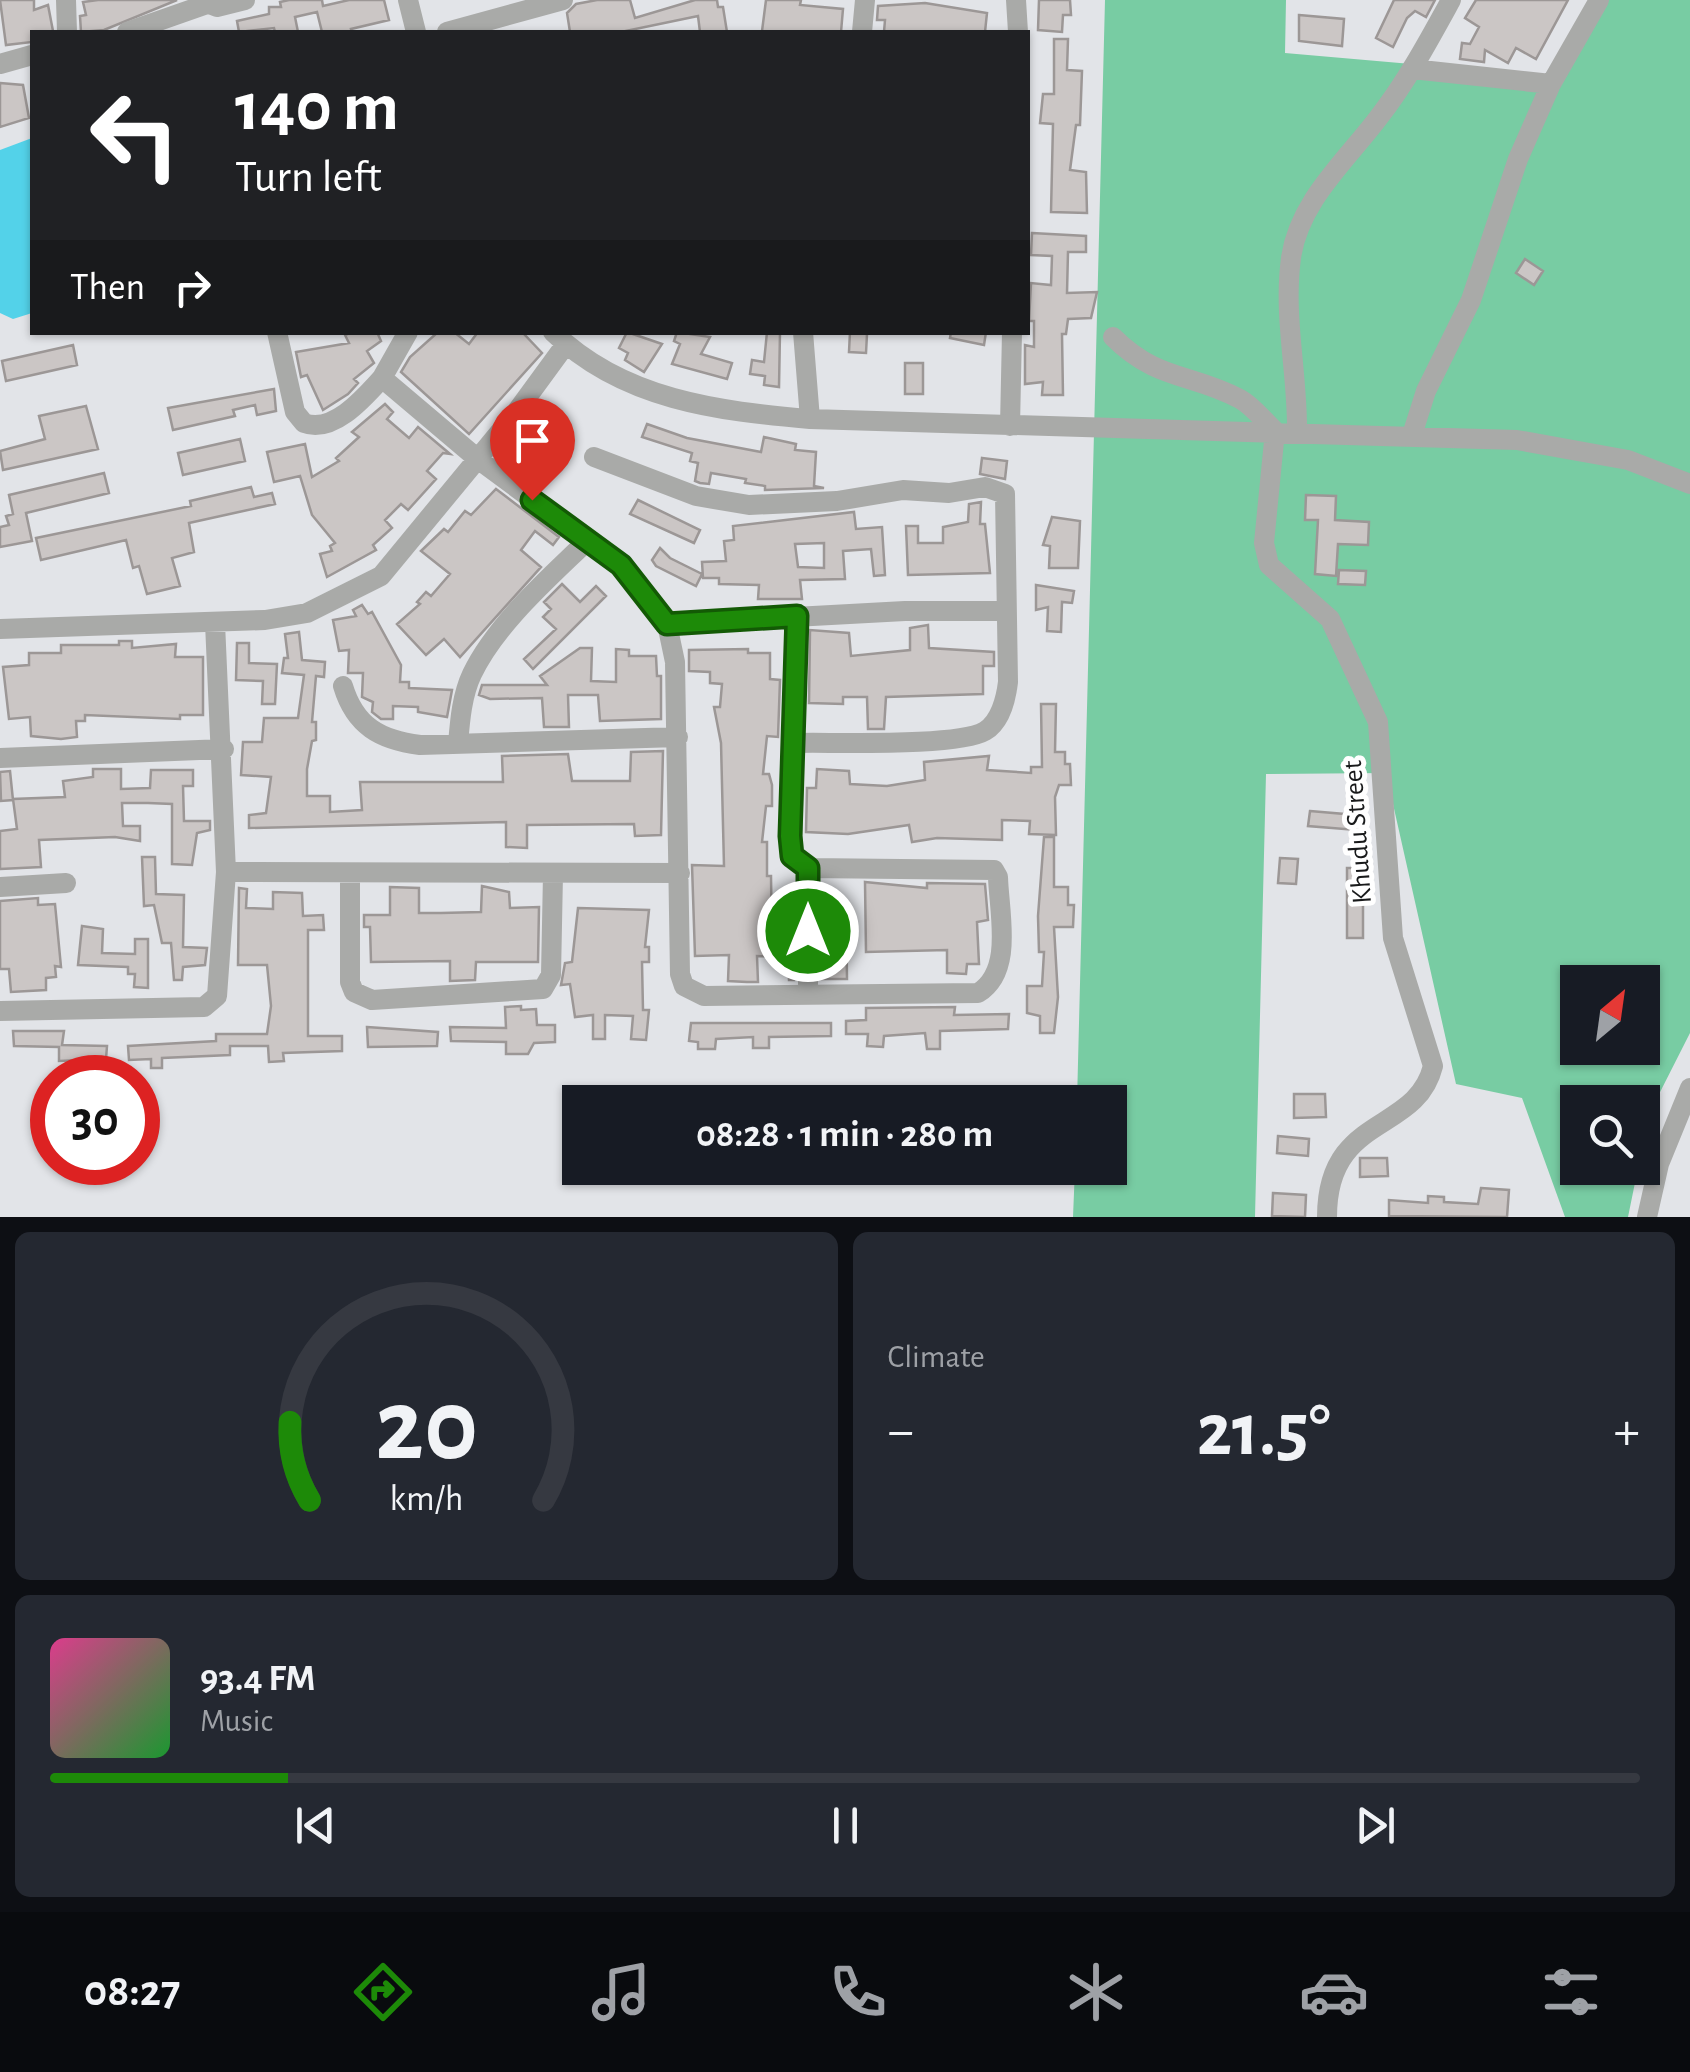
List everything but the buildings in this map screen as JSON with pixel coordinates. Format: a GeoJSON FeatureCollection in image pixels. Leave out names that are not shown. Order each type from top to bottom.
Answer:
{"type":"FeatureCollection","features":[{"type":"Feature","properties":{"kind":"street"},"geometry":{"type":"LineString","coordinates":[[66,0],[67,30]]}},
{"type":"Feature","properties":{"kind":"street"},"geometry":{"type":"LineString","coordinates":[[132,30],[202,2],[245,0]]}},
{"type":"Feature","properties":{"kind":"street"},"geometry":{"type":"LineString","coordinates":[[408,0],[416,30]]}},
{"type":"Feature","properties":{"kind":"street"},"geometry":{"type":"LineString","coordinates":[[466,30],[503,26],[563,0]]}},
{"type":"Feature","properties":{"kind":"street"},"geometry":{"type":"LineString","coordinates":[[862,30],[864,0]]}},
{"type":"Feature","properties":{"kind":"street"},"geometry":{"type":"LineString","coordinates":[[1016,0],[1018,30]]}},
{"type":"Feature","properties":{"kind":"street"},"geometry":{"type":"LineString","coordinates":[[1297,433],[1298,382],[1288,313],[1297,236],[1336,168],[1380,116],[1412,69],[1451,0]]}},
{"type":"Feature","properties":{"kind":"street"},"geometry":{"type":"LineString","coordinates":[[1412,435],[1426,391],[1466,312],[1503,195],[1551,84],[1599,0]]}},
{"type":"Feature","properties":{"kind":"street"},"geometry":{"type":"LineString","coordinates":[[0,64],[30,56]]}},
{"type":"Feature","properties":{"kind":"street"},"geometry":{"type":"LineString","coordinates":[[1412,69],[1551,84]]}},
{"type":"Feature","properties":{"kind":"street"},"geometry":{"type":"LineString","coordinates":[[278,335],[295,412],[304,423],[321,426],[338,418],[382,378],[406,335]]}},
{"type":"Feature","properties":{"kind":"street"},"geometry":{"type":"LineString","coordinates":[[803,335],[810,419]]}},
{"type":"Feature","properties":{"kind":"street"},"geometry":{"type":"LineString","coordinates":[[1010,426],[1012,335]]}},
{"type":"Feature","properties":{"kind":"street"},"geometry":{"type":"LineString","coordinates":[[1113,337],[1134,358],[1170,376],[1244,401],[1276,431]]}},
{"type":"Feature","properties":{"kind":"street"},"geometry":{"type":"LineString","coordinates":[[0,629],[216,623],[307,613],[356,592],[381,576],[403,553],[478,460],[559,338],[607,371],[676,401],[737,413],[1010,426],[1412,435],[1576,448],[1628,460],[1690,484]]}},
{"type":"Feature","properties":{"kind":"street"},"geometry":{"type":"LineString","coordinates":[[382,378],[478,460],[634,578],[667,624],[675,662],[680,974],[684,986],[704,996],[978,993],[992,983],[1001,965],[998,877],[994,870],[808,868],[796,862],[791,846],[797,616]]}},
{"type":"Feature","properties":{"kind":"street","name":"Khudu Street"},"geometry":{"type":"LineString","coordinates":[[1276,431],[1266,554],[1269,565],[1330,619],[1378,722],[1394,938],[1433,1059],[1432,1072],[1416,1094],[1342,1152],[1327,1194],[1327,1217]]}},
{"type":"Feature","properties":{"kind":"street"},"geometry":{"type":"LineString","coordinates":[[594,458],[696,496],[748,506],[837,501],[903,490],[949,493],[986,487],[1005,494],[1007,693],[983,732],[962,738],[796,743]]}},
{"type":"Feature","properties":{"kind":"street"},"geometry":{"type":"LineString","coordinates":[[458,744],[474,670],[519,612],[586,542]]}},
{"type":"Feature","properties":{"kind":"street"},"geometry":{"type":"LineString","coordinates":[[667,624],[1004,611]]}},
{"type":"Feature","properties":{"kind":"street"},"geometry":{"type":"LineString","coordinates":[[0,1011],[204,1007],[211,1003],[221,983],[226,872],[216,623]]}},
{"type":"Feature","properties":{"kind":"street"},"geometry":{"type":"LineString","coordinates":[[342,686],[360,720],[376,735],[420,746],[678,737]]}},
{"type":"Feature","properties":{"kind":"street"},"geometry":{"type":"LineString","coordinates":[[0,758],[224,749]]}},
{"type":"Feature","properties":{"kind":"street"},"geometry":{"type":"LineString","coordinates":[[808,868],[808,994]]}},
{"type":"Feature","properties":{"kind":"street"},"geometry":{"type":"LineString","coordinates":[[226,872],[680,873]]}},
{"type":"Feature","properties":{"kind":"street"},"geometry":{"type":"LineString","coordinates":[[350,875],[350,982],[354,992],[372,1000],[543,989],[551,975],[553,874]]}},
{"type":"Feature","properties":{"kind":"street"},"geometry":{"type":"LineString","coordinates":[[0,888],[66,883]]}},
{"type":"Feature","properties":{"kind":"street"},"geometry":{"type":"LineString","coordinates":[[1646,1217],[1659,1164],[1690,1088]]}},
{"type":"Feature","properties":{"kind":"green space"},"geometry":{"type":"Polygon","coordinates":[[[1105,0],[1286,0],[1285,53],[1560,77],[1605,0],[1690,0],[1690,1033],[1660,1092],[1660,1085],[1560,1085],[1560,1185],[1635,1185],[1628,1217],[1565,1217],[1522,1098],[1456,1084],[1386,773],[1266,774],[1255,1217],[1073,1217],[1074,1185],[1127,1185],[1127,1085],[1077,1085],[1105,0]]]}},
{"type":"Feature","properties":{"kind":"water"},"geometry":{"type":"Polygon","coordinates":[[[30,139],[30,314],[13,319],[0,313],[0,150],[30,139]]]}},
{"type":"Feature","properties":{"kind":"route"},"geometry":{"type":"LineString","coordinates":[[532,500],[621,565],[667,624],[797,616],[796,743],[790,836],[792,856],[808,868],[808,931]]}}]}
